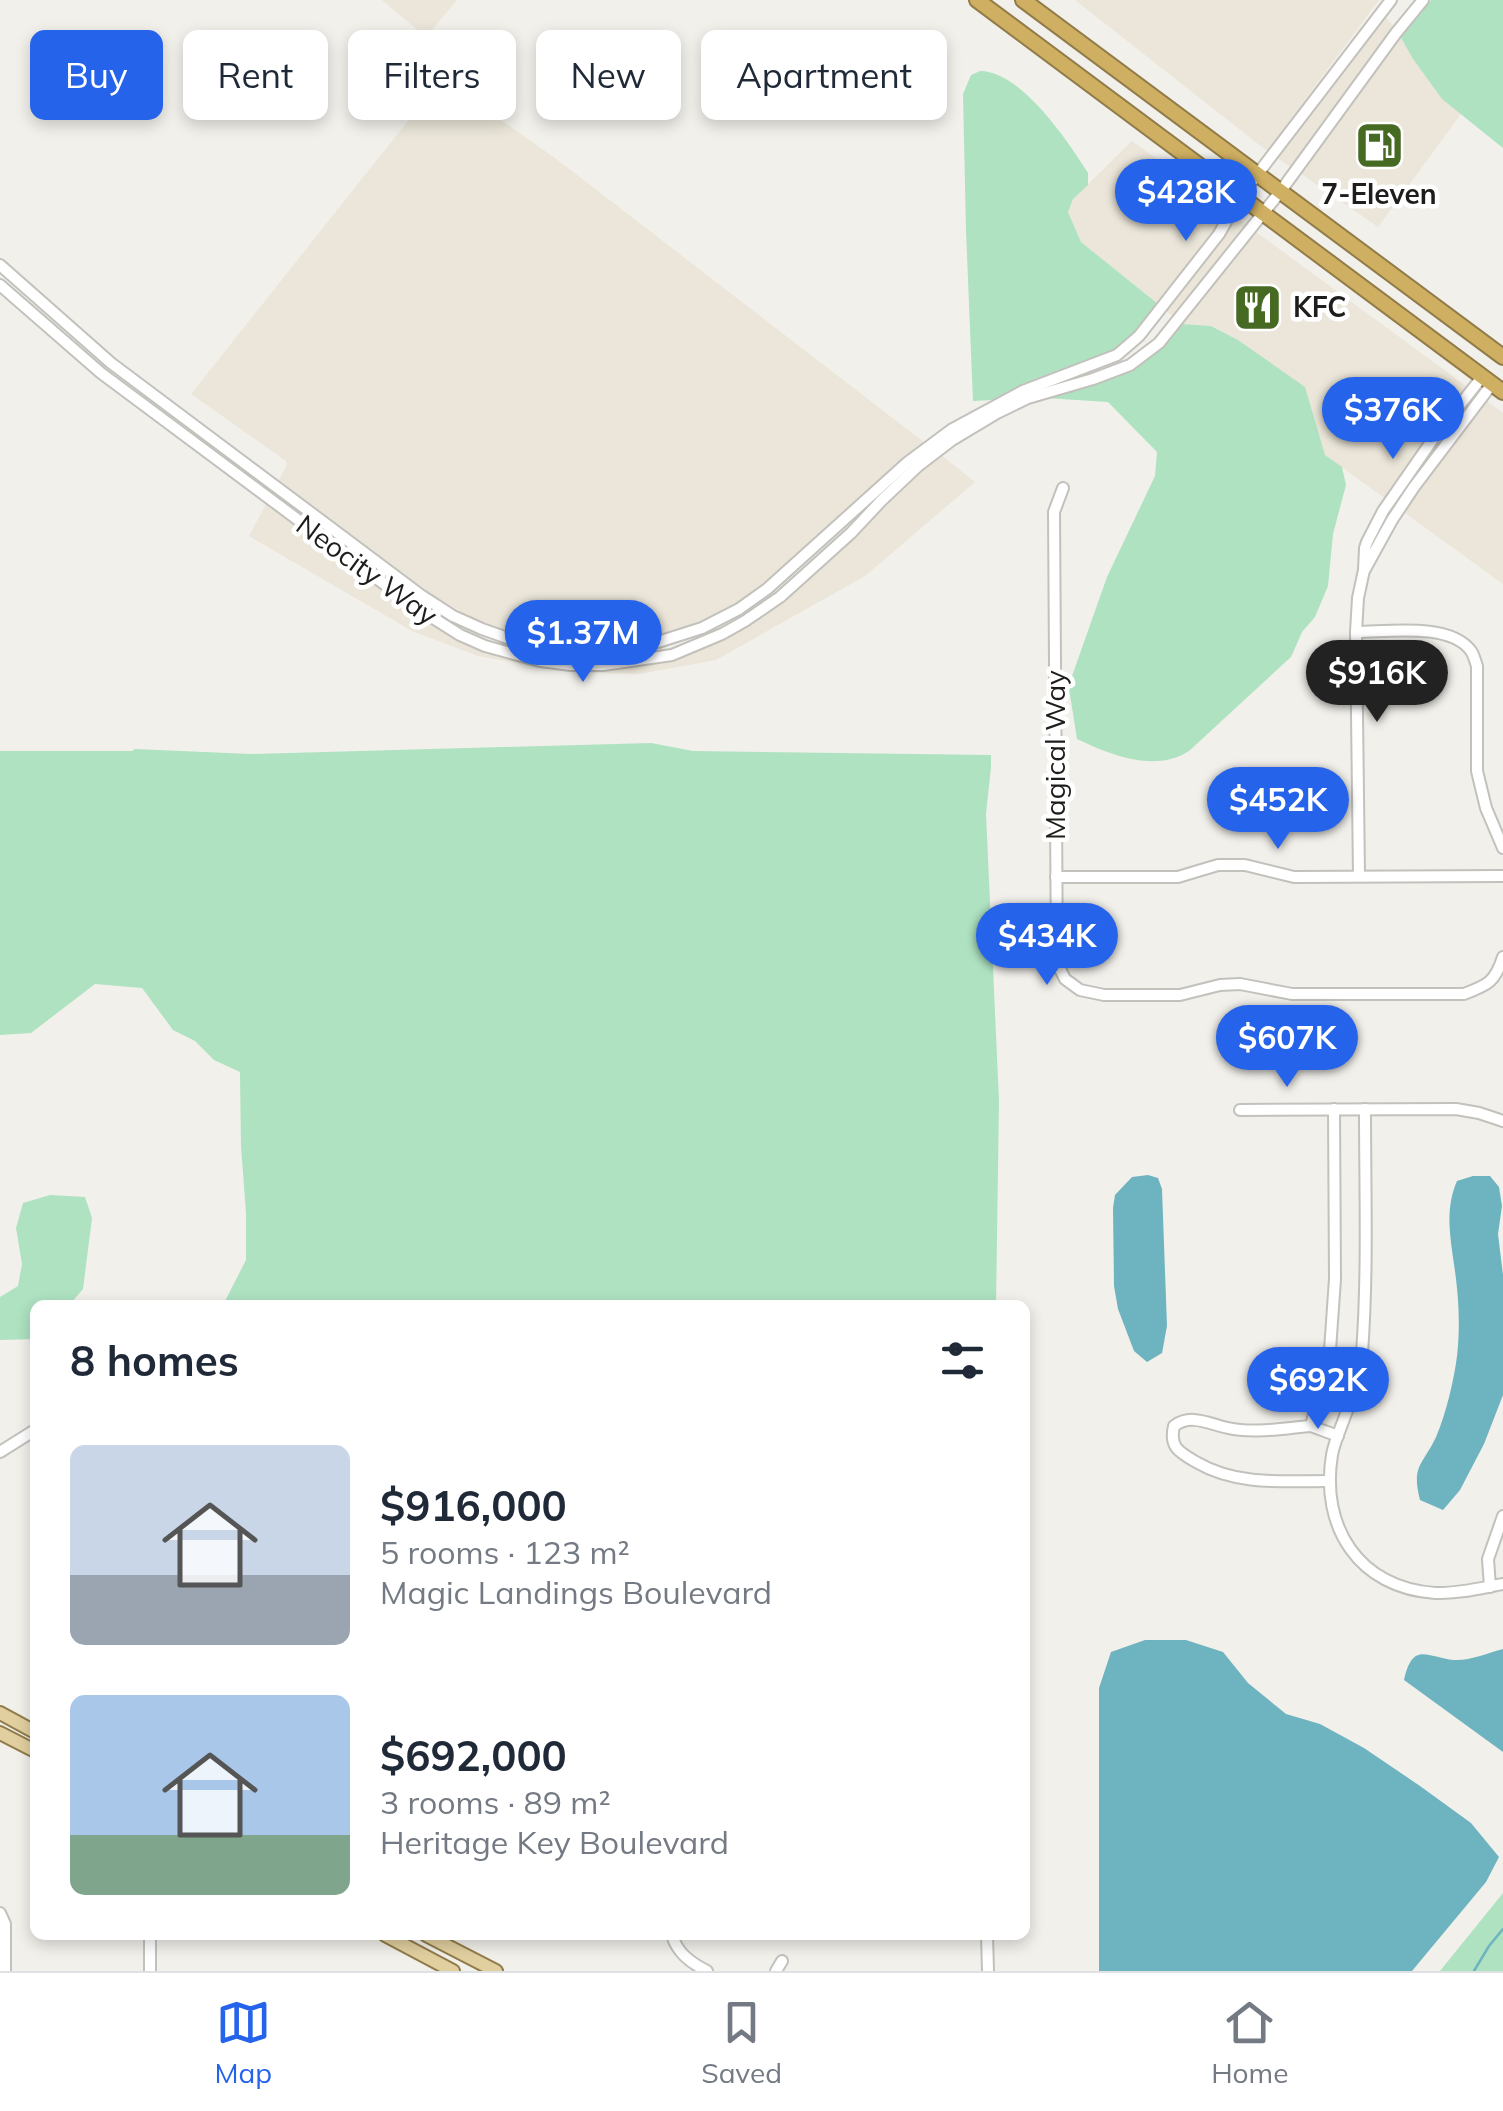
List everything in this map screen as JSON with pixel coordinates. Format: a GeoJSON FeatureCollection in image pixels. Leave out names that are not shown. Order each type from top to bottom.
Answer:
{"type":"FeatureCollection","features":[{"type":"Feature","properties":{"kind":"highway"},"geometry":{"type":"LineString","coordinates":[[977,0],[1492,384]]}},
{"type":"Feature","properties":{"kind":"highway"},"geometry":{"type":"LineString","coordinates":[[1024,0],[1503,357]]}},
{"type":"Feature","properties":{"kind":"main road"},"geometry":{"type":"LineString","coordinates":[[0,1713],[30,1729]]}},
{"type":"Feature","properties":{"kind":"main road"},"geometry":{"type":"LineString","coordinates":[[0,1732],[30,1748]]}},
{"type":"Feature","properties":{"kind":"main road"},"geometry":{"type":"LineString","coordinates":[[394,1940],[453,1971]]}},
{"type":"Feature","properties":{"kind":"main road"},"geometry":{"type":"LineString","coordinates":[[436,1940],[496,1971]]}},
{"type":"Feature","properties":{"kind":"street","name":"Neocity Way"},"geometry":{"type":"LineString","coordinates":[[0,264],[110,362],[454,616],[493,633],[540,646],[601,651],[658,642],[702,628],[767,589],[908,462],[946,434],[1012,396],[1117,355],[1139,336],[1219,234],[1240,197],[1390,0]]}},
{"type":"Feature","properties":{"kind":"street","name":"Neocity Way"},"geometry":{"type":"LineString","coordinates":[[0,285],[101,374],[460,636],[540,661],[572,665],[602,665],[672,654],[722,634],[780,597],[894,488],[947,444],[997,412],[1130,365],[1158,343],[1263,214],[1424,0]]}},
{"type":"Feature","properties":{"kind":"street"},"geometry":{"type":"LineString","coordinates":[[1359,876],[1356,632],[1364,548],[1383,511],[1434,439],[1492,384]]}},
{"type":"Feature","properties":{"kind":"street","name":"Magical Way"},"geometry":{"type":"LineString","coordinates":[[1062,488],[1054,512],[1056,962],[1065,979],[1080,990],[1104,995],[1180,995],[1240,984],[1292,994],[1464,994],[1484,986],[1497,975],[1503,957]]}},
{"type":"Feature","properties":{"kind":"street"},"geometry":{"type":"LineString","coordinates":[[307,527],[315,514]]}},
{"type":"Feature","properties":{"kind":"street"},"geometry":{"type":"LineString","coordinates":[[1356,632],[1437,632],[1455,638],[1471,650],[1477,666],[1477,770],[1486,808],[1503,848]]}},
{"type":"Feature","properties":{"kind":"street"},"geometry":{"type":"LineString","coordinates":[[485,646],[493,633]]}},
{"type":"Feature","properties":{"kind":"street"},"geometry":{"type":"LineString","coordinates":[[1056,877],[1178,877],[1218,865],[1245,865],[1294,877],[1503,876]]}},
{"type":"Feature","properties":{"kind":"street"},"geometry":{"type":"LineString","coordinates":[[1310,1426],[1330,1350],[1335,1279],[1334,1109]]}},
{"type":"Feature","properties":{"kind":"street"},"geometry":{"type":"LineString","coordinates":[[1365,1109],[1365,1313],[1361,1364],[1332,1451],[1330,1481],[1335,1520],[1349,1548],[1370,1572],[1400,1586],[1435,1592],[1503,1584]]}},
{"type":"Feature","properties":{"kind":"street"},"geometry":{"type":"LineString","coordinates":[[1240,1110],[1456,1109],[1503,1122]]}},
{"type":"Feature","properties":{"kind":"street"},"geometry":{"type":"LineString","coordinates":[[1330,1481],[1246,1480],[1213,1472],[1176,1450],[1171,1439],[1174,1426],[1182,1419],[1233,1430],[1310,1426],[1338,1436]]}},
{"type":"Feature","properties":{"kind":"street"},"geometry":{"type":"LineString","coordinates":[[0,1452],[30,1433]]}},
{"type":"Feature","properties":{"kind":"street"},"geometry":{"type":"LineString","coordinates":[[1490,1587],[1488,1559],[1503,1516]]}},
{"type":"Feature","properties":{"kind":"street"},"geometry":{"type":"LineString","coordinates":[[0,1913],[6,1924],[5,1971]]}},
{"type":"Feature","properties":{"kind":"street"},"geometry":{"type":"LineString","coordinates":[[150,1940],[150,1971]]}},
{"type":"Feature","properties":{"kind":"street"},"geometry":{"type":"LineString","coordinates":[[673,1940],[692,1963],[707,1971]]}},
{"type":"Feature","properties":{"kind":"street"},"geometry":{"type":"LineString","coordinates":[[988,1940],[988,1971]]}},
{"type":"Feature","properties":{"kind":"shaded area"},"geometry":{"type":"Polygon","coordinates":[[[382,0],[457,0],[432,30],[418,30],[382,0]]]}},
{"type":"Feature","properties":{"kind":"shaded area"},"geometry":{"type":"Polygon","coordinates":[[[1075,0],[1379,0],[1267,151],[1075,0]]]}},
{"type":"Feature","properties":{"kind":"shaded area"},"geometry":{"type":"Polygon","coordinates":[[[1385,16],[1394,27],[1291,167],[1277,158],[1385,16]]]}},
{"type":"Feature","properties":{"kind":"shaded area"},"geometry":{"type":"Polygon","coordinates":[[[1400,36],[1442,99],[1461,114],[1378,227],[1300,173],[1400,36]]]}},
{"type":"Feature","properties":{"kind":"shaded area"},"geometry":{"type":"Polygon","coordinates":[[[409,120],[501,120],[925,443],[764,584],[701,623],[656,637],[601,645],[541,641],[483,624],[425,591],[279,480],[286,461],[191,394],[409,120]]]}},
{"type":"Feature","properties":{"kind":"shaded area"},"geometry":{"type":"Polygon","coordinates":[[[1132,141],[1503,413],[1503,584],[1325,455],[1304,387],[1212,326],[1182,324],[1161,302],[1158,304],[1081,242],[1068,212],[1073,199],[1132,141]]]}},
{"type":"Feature","properties":{"kind":"shaded area"},"geometry":{"type":"Polygon","coordinates":[[[941,455],[975,482],[865,576],[716,660],[639,674],[569,672],[478,656],[412,631],[249,536],[266,504],[458,640],[486,653],[539,666],[603,671],[673,660],[724,639],[763,616],[941,455]]]}},
{"type":"Feature","properties":{"kind":"green space"},"geometry":{"type":"Polygon","coordinates":[[[1431,0],[1503,0],[1503,148],[1442,99],[1400,36],[1431,0]]]}},
{"type":"Feature","properties":{"kind":"green space"},"geometry":{"type":"Polygon","coordinates":[[[980,71],[1011,82],[1056,127],[1088,173],[1088,185],[1073,199],[1068,212],[1081,242],[1158,304],[1136,332],[1115,350],[992,400],[973,401],[963,94],[971,75],[980,71]]]}},
{"type":"Feature","properties":{"kind":"green space"},"geometry":{"type":"Polygon","coordinates":[[[1182,324],[1211,326],[1305,387],[1325,455],[1342,467],[1346,485],[1333,534],[1328,586],[1291,657],[1189,751],[1162,761],[1148,761],[1118,756],[1077,739],[1070,695],[1066,693],[1107,577],[1155,476],[1157,452],[1108,402],[1045,398],[1105,380],[1135,366],[1182,324]]]}},
{"type":"Feature","properties":{"kind":"green space"},"geometry":{"type":"Polygon","coordinates":[[[651,743],[693,751],[991,755],[986,814],[999,1101],[996,1300],[226,1300],[246,1260],[240,1072],[214,1060],[195,1041],[173,1030],[142,988],[95,984],[31,1033],[0,1035],[0,751],[135,749],[250,754],[651,743]]]}},
{"type":"Feature","properties":{"kind":"green space"},"geometry":{"type":"Polygon","coordinates":[[[50,1195],[85,1197],[92,1218],[83,1289],[74,1300],[30,1300],[30,1339],[0,1340],[0,1297],[18,1286],[22,1264],[16,1228],[23,1203],[50,1195]]]}},
{"type":"Feature","properties":{"kind":"green space"},"geometry":{"type":"Polygon","coordinates":[[[1503,1893],[1503,1971],[1440,1971],[1503,1893]]]}},
{"type":"Feature","properties":{"kind":"water"},"geometry":{"type":"Polygon","coordinates":[[[1490,1176],[1499,1187],[1502,1206],[1498,1234],[1503,1275],[1503,1395],[1460,1490],[1443,1510],[1420,1500],[1417,1479],[1440,1428],[1454,1376],[1459,1317],[1450,1205],[1457,1181],[1490,1176]]]}},
{"type":"Feature","properties":{"kind":"water"},"geometry":{"type":"Polygon","coordinates":[[[1132,1177],[1158,1178],[1162,1189],[1167,1326],[1162,1353],[1147,1362],[1134,1351],[1118,1309],[1113,1208],[1115,1195],[1132,1177]]]}},
{"type":"Feature","properties":{"kind":"water"},"geometry":{"type":"Polygon","coordinates":[[[1145,1640],[1186,1640],[1223,1652],[1248,1683],[1286,1714],[1320,1724],[1364,1748],[1471,1823],[1499,1857],[1486,1882],[1412,1971],[1099,1971],[1099,1688],[1111,1652],[1145,1640]]]}},
{"type":"Feature","properties":{"kind":"water"},"geometry":{"type":"Polygon","coordinates":[[[1503,1649],[1503,1752],[1404,1680],[1412,1660],[1422,1654],[1460,1660],[1503,1649]]]}},
{"type":"Feature","properties":{"kind":"waterway"},"geometry":{"type":"LineString","coordinates":[[1474,1971],[1503,1929]]}},
{"type":"Feature","properties":{"kind":"place","name":"7-Eleven"},"geometry":{"type":"Point","coordinates":[1379,146]}},
{"type":"Feature","properties":{"kind":"place","name":"KFC"},"geometry":{"type":"Point","coordinates":[1258,307]}}]}
